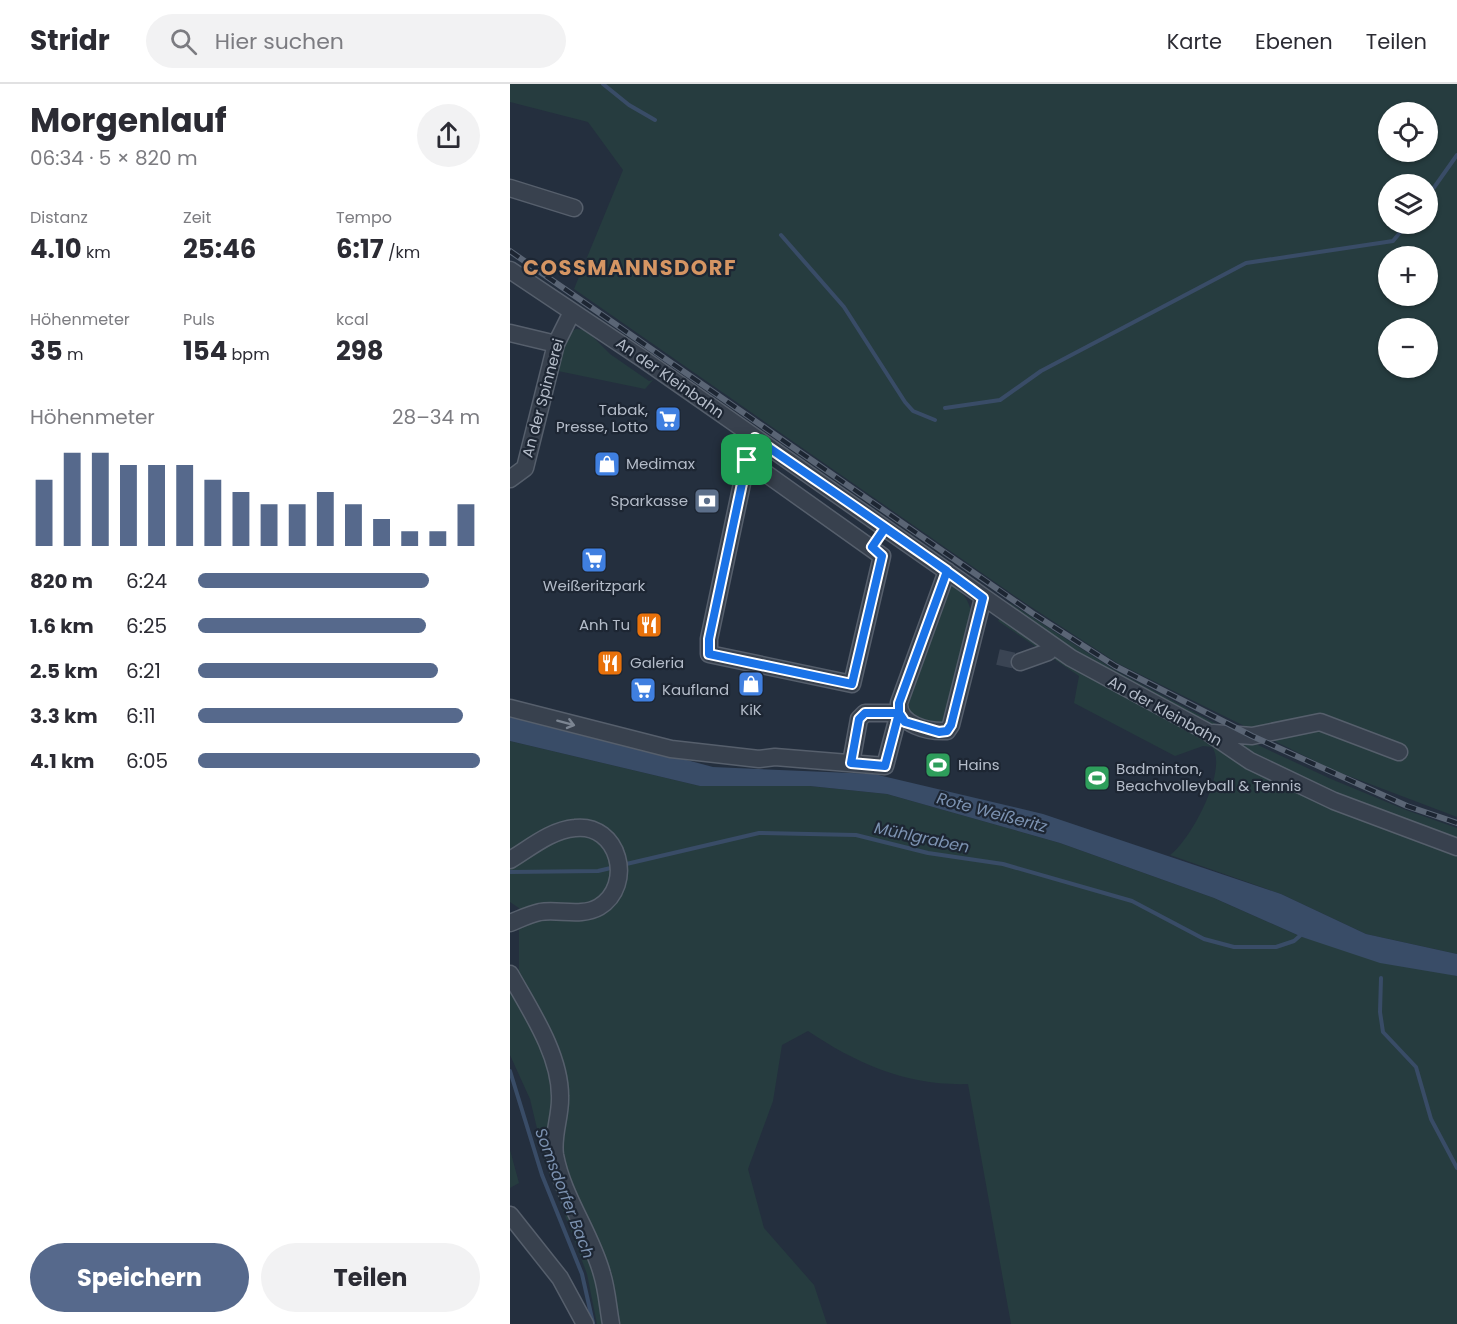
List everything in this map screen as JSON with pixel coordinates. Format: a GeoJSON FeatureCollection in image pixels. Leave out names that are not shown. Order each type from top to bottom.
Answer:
{"type":"FeatureCollection","features":[{"type":"Feature","properties":{"kind":"street"},"geometry":{"type":"LineString","coordinates":[[510,188],[574,208]]}},
{"type":"Feature","properties":{"kind":"street","name":"An der Kleinbahn"},"geometry":{"type":"LineString","coordinates":[[510,270],[1052,645],[1206,732],[1250,761],[1334,801],[1457,847]]}},
{"type":"Feature","properties":{"kind":"street","name":"An der Spinnerei"},"geometry":{"type":"LineString","coordinates":[[510,479],[525,468],[556,344],[572,312]]}},
{"type":"Feature","properties":{"kind":"street"},"geometry":{"type":"LineString","coordinates":[[510,333],[556,344]]}},
{"type":"Feature","properties":{"kind":"street"},"geometry":{"type":"LineString","coordinates":[[747,460],[882,556],[852,684],[709,654],[709,639],[747,460],[755,438]]}},
{"type":"Feature","properties":{"kind":"street"},"geometry":{"type":"LineString","coordinates":[[872,547],[885,528]]}},
{"type":"Feature","properties":{"kind":"street"},"geometry":{"type":"LineString","coordinates":[[510,708],[649,745],[759,759],[775,757],[885,766],[899,713],[899,703],[947,571]]}},
{"type":"Feature","properties":{"kind":"street"},"geometry":{"type":"LineString","coordinates":[[899,713],[905,722],[939,732],[947,731],[951,725],[983,598]]}},
{"type":"Feature","properties":{"kind":"street"},"geometry":{"type":"LineString","coordinates":[[1020,662],[1048,652],[1052,645]]}},
{"type":"Feature","properties":{"kind":"street"},"geometry":{"type":"LineString","coordinates":[[851,763],[859,719],[865,713],[899,713]]}},
{"type":"Feature","properties":{"kind":"street"},"geometry":{"type":"LineString","coordinates":[[1206,732],[1252,736],[1320,722],[1399,752]]}},
{"type":"Feature","properties":{"kind":"street"},"geometry":{"type":"LineString","coordinates":[[510,860],[556,833],[575,828],[593,828],[610,841],[617,853],[619,873],[615,888],[599,908],[575,912],[541,912],[510,923]]}},
{"type":"Feature","properties":{"kind":"street"},"geometry":{"type":"LineString","coordinates":[[510,975],[537,1026],[556,1071],[561,1097],[555,1126],[555,1155],[568,1196],[602,1274],[610,1324]]}},
{"type":"Feature","properties":{"kind":"street"},"geometry":{"type":"LineString","coordinates":[[510,1215],[560,1278],[585,1324]]}},
{"type":"Feature","properties":{"kind":"green space"},"geometry":{"type":"Polygon","coordinates":[[[510,84],[1457,84],[1457,817],[1333,770],[1117,663],[1025,603],[574,289],[623,170],[588,122],[510,102],[510,84]]]}},
{"type":"Feature","properties":{"kind":"green space"},"geometry":{"type":"Polygon","coordinates":[[[576,329],[586,330],[610,354],[649,381],[653,380],[645,389],[558,371],[565,341],[576,329]]]}},
{"type":"Feature","properties":{"kind":"green space"},"geometry":{"type":"Polygon","coordinates":[[[953,586],[965,598],[971,614],[944,722],[939,724],[912,717],[906,703],[949,587],[953,586]]]}},
{"type":"Feature","properties":{"kind":"green space"},"geometry":{"type":"Polygon","coordinates":[[[1010,603],[1116,671],[1245,739],[1331,779],[1457,828],[1457,954],[1366,934],[1281,894],[1170,855],[1187,835],[1205,804],[1215,771],[1216,757],[1212,747],[1203,746],[1175,756],[1074,703],[1079,676],[998,621],[1010,603]]]}},
{"type":"Feature","properties":{"kind":"green space"},"geometry":{"type":"Polygon","coordinates":[[[510,741],[700,786],[810,786],[887,794],[1060,843],[1214,898],[1302,937],[1457,976],[1457,1324],[1011,1324],[968,1084],[925,1081],[884,1071],[826,1043],[808,1031],[782,1045],[773,1101],[748,1169],[764,1228],[814,1285],[827,1324],[597,1324],[587,1274],[545,1162],[530,1099],[510,1055],[510,982],[519,976],[519,908],[510,902],[510,741]]]}},
{"type":"Feature","properties":{"kind":"green space"},"geometry":{"type":"Polygon","coordinates":[[[510,1150],[519,1183],[510,1188],[510,1150]]]}},
{"type":"Feature","properties":{"kind":"water","name":"Rote Weißeritz"},"geometry":{"type":"Polygon","coordinates":[[[510,713],[713,767],[874,774],[1043,814],[1281,894],[1366,934],[1457,954],[1457,976],[1380,963],[1302,937],[1214,898],[1060,843],[887,794],[810,786],[700,786],[510,741],[510,713]]]}},
{"type":"Feature","properties":{"kind":"waterway"},"geometry":{"type":"LineString","coordinates":[[603,84],[629,105],[655,120]]}},
{"type":"Feature","properties":{"kind":"waterway"},"geometry":{"type":"LineString","coordinates":[[1438,182],[1457,155]]}},
{"type":"Feature","properties":{"kind":"waterway"},"geometry":{"type":"LineString","coordinates":[[945,408],[1000,400],[1041,371],[1246,263],[1393,241],[1399,234]]}},
{"type":"Feature","properties":{"kind":"waterway"},"geometry":{"type":"LineString","coordinates":[[781,235],[844,307],[905,402],[913,411],[935,420]]}},
{"type":"Feature","properties":{"kind":"waterway","name":"Mühlgraben"},"geometry":{"type":"LineString","coordinates":[[622,865],[759,833],[856,835],[928,853],[1003,864],[1132,901],[1204,939],[1234,947],[1276,947],[1294,941],[1302,934]]}},
{"type":"Feature","properties":{"kind":"waterway","name":"Mühlgraben"},"geometry":{"type":"LineString","coordinates":[[510,872],[598,871],[615,867]]}},
{"type":"Feature","properties":{"kind":"waterway"},"geometry":{"type":"LineString","coordinates":[[1381,978],[1380,1012],[1383,1032],[1416,1067],[1431,1119],[1457,1168]]}},
{"type":"Feature","properties":{"kind":"waterway","name":"Somsdorfer Bach"},"geometry":{"type":"LineString","coordinates":[[510,1071],[542,1175],[582,1274],[593,1323]]}},
{"type":"Feature","properties":{"kind":"tunnel"},"geometry":{"type":"LineString","coordinates":[[998,657],[1020,662]]}},
{"type":"Feature","properties":{"kind":"railway"},"geometry":{"type":"LineString","coordinates":[[510,251],[1032,613],[1115,666],[1252,736],[1407,806],[1457,823]]}},
{"type":"Feature","properties":{"kind":"place","name":"Tabak, Presse, Lotto"},"geometry":{"type":"Point","coordinates":[668,419]}},
{"type":"Feature","properties":{"kind":"place","name":"Medimax"},"geometry":{"type":"Point","coordinates":[607,464]}},
{"type":"Feature","properties":{"kind":"place","name":"Sparkasse"},"geometry":{"type":"Point","coordinates":[707,501]}},
{"type":"Feature","properties":{"kind":"place","name":"Weißeritzpark"},"geometry":{"type":"Point","coordinates":[594,560]}},
{"type":"Feature","properties":{"kind":"place","name":"Anh Tu"},"geometry":{"type":"Point","coordinates":[649,625]}},
{"type":"Feature","properties":{"kind":"place","name":"Galeria"},"geometry":{"type":"Point","coordinates":[610,663]}},
{"type":"Feature","properties":{"kind":"place","name":"KiK"},"geometry":{"type":"Point","coordinates":[751,684]}},
{"type":"Feature","properties":{"kind":"place","name":"Kaufland"},"geometry":{"type":"Point","coordinates":[643,690]}},
{"type":"Feature","properties":{"kind":"place","name":"Hains"},"geometry":{"type":"Point","coordinates":[938,765]}},
{"type":"Feature","properties":{"kind":"place","name":"Badminton, Beachvolleyball & Tennis"},"geometry":{"type":"Point","coordinates":[1097,778]}},
{"type":"Feature","properties":{"kind":"district","name":"COSSMANNSDORF"},"geometry":{"type":"Point","coordinates":[630,268]}},
{"type":"Feature","properties":{"kind":"route"},"geometry":{"type":"LineString","coordinates":[[747,460],[707,648],[709,654],[852,684],[882,556],[872,547],[885,528],[947,571],[899,703],[899,713],[885,766],[851,763],[859,719],[865,713],[899,713],[905,722],[939,732],[947,731],[951,725],[983,598],[947,571],[885,528],[755,438],[747,460]]}}]}
